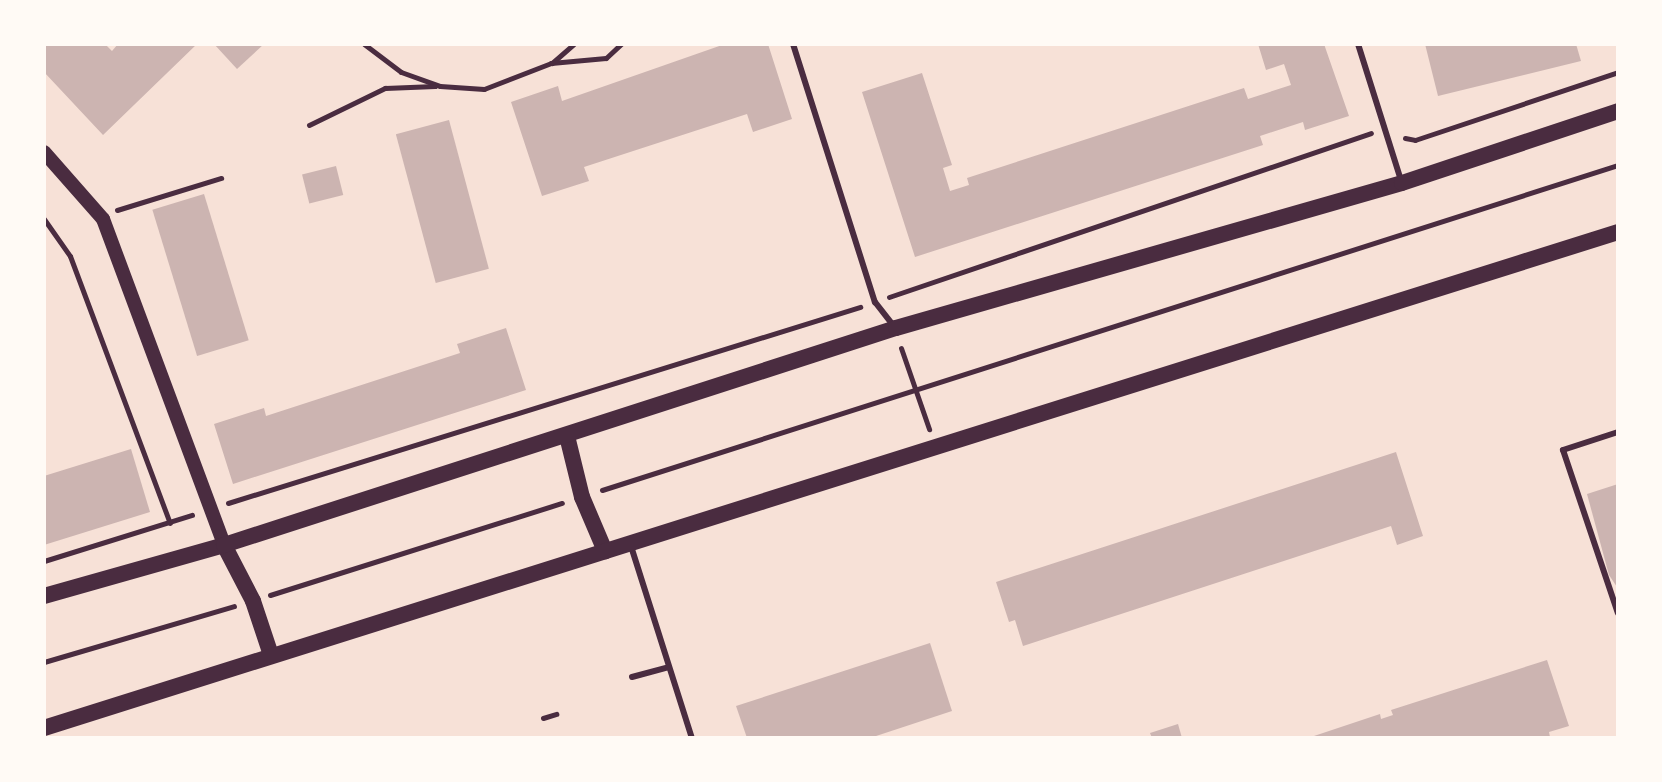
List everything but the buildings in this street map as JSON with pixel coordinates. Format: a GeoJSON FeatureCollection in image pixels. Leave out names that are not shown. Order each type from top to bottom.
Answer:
{"type":"FeatureCollection","features":[{"type":"Feature","properties":{"kind":"main road"},"geometry":{"type":"LineString","coordinates":[[44,596],[224,545],[896,328],[1402,183],[1618,111]]}},
{"type":"Feature","properties":{"kind":"main road"},"geometry":{"type":"LineString","coordinates":[[44,728],[630,543],[937,450],[1618,232]]}},
{"type":"Feature","properties":{"kind":"main road"},"geometry":{"type":"LineString","coordinates":[[567,436],[582,497],[605,551]]}},
{"type":"Feature","properties":{"kind":"main road"},"geometry":{"type":"LineString","coordinates":[[224,545],[253,601],[271,655]]}},
{"type":"Feature","properties":{"kind":"street"},"geometry":{"type":"LineString","coordinates":[[44,152],[103,219],[224,545]]}},
{"type":"Feature","properties":{"kind":"lane"},"geometry":{"type":"LineString","coordinates":[[793,44],[875,302],[896,328]]}},
{"type":"Feature","properties":{"kind":"lane"},"geometry":{"type":"LineString","coordinates":[[1358,44],[1402,183]]}},
{"type":"Feature","properties":{"kind":"lane"},"geometry":{"type":"LineString","coordinates":[[1618,432],[1563,450],[1618,613]]}},
{"type":"Feature","properties":{"kind":"lane"},"geometry":{"type":"LineString","coordinates":[[630,543],[692,738]]}},
{"type":"Feature","properties":{"kind":"lane"},"geometry":{"type":"LineString","coordinates":[[632,677],[669,667]]}},
{"type":"Feature","properties":{"kind":"path"},"geometry":{"type":"LineString","coordinates":[[364,44],[401,72],[440,86]]}},
{"type":"Feature","properties":{"kind":"path"},"geometry":{"type":"LineString","coordinates":[[551,63],[574,44]]}},
{"type":"Feature","properties":{"kind":"path"},"geometry":{"type":"LineString","coordinates":[[309,125],[385,88],[440,86],[484,89],[551,63],[606,58],[621,44]]}},
{"type":"Feature","properties":{"kind":"path"},"geometry":{"type":"LineString","coordinates":[[44,561],[875,302],[1367,133],[1415,140],[1618,72]]}},
{"type":"Feature","properties":{"kind":"path"},"geometry":{"type":"LineString","coordinates":[[44,662],[253,601],[582,497],[912,387],[1618,165]]}},
{"type":"Feature","properties":{"kind":"path"},"geometry":{"type":"LineString","coordinates":[[103,219],[121,207],[221,178]]}},
{"type":"Feature","properties":{"kind":"path"},"geometry":{"type":"LineString","coordinates":[[44,219],[70,256],[170,524]]}},
{"type":"Feature","properties":{"kind":"path"},"geometry":{"type":"LineString","coordinates":[[896,328],[912,387],[937,450]]}},
{"type":"Feature","properties":{"kind":"path"},"geometry":{"type":"LineString","coordinates":[[543,718],[556,714]]}}]}
